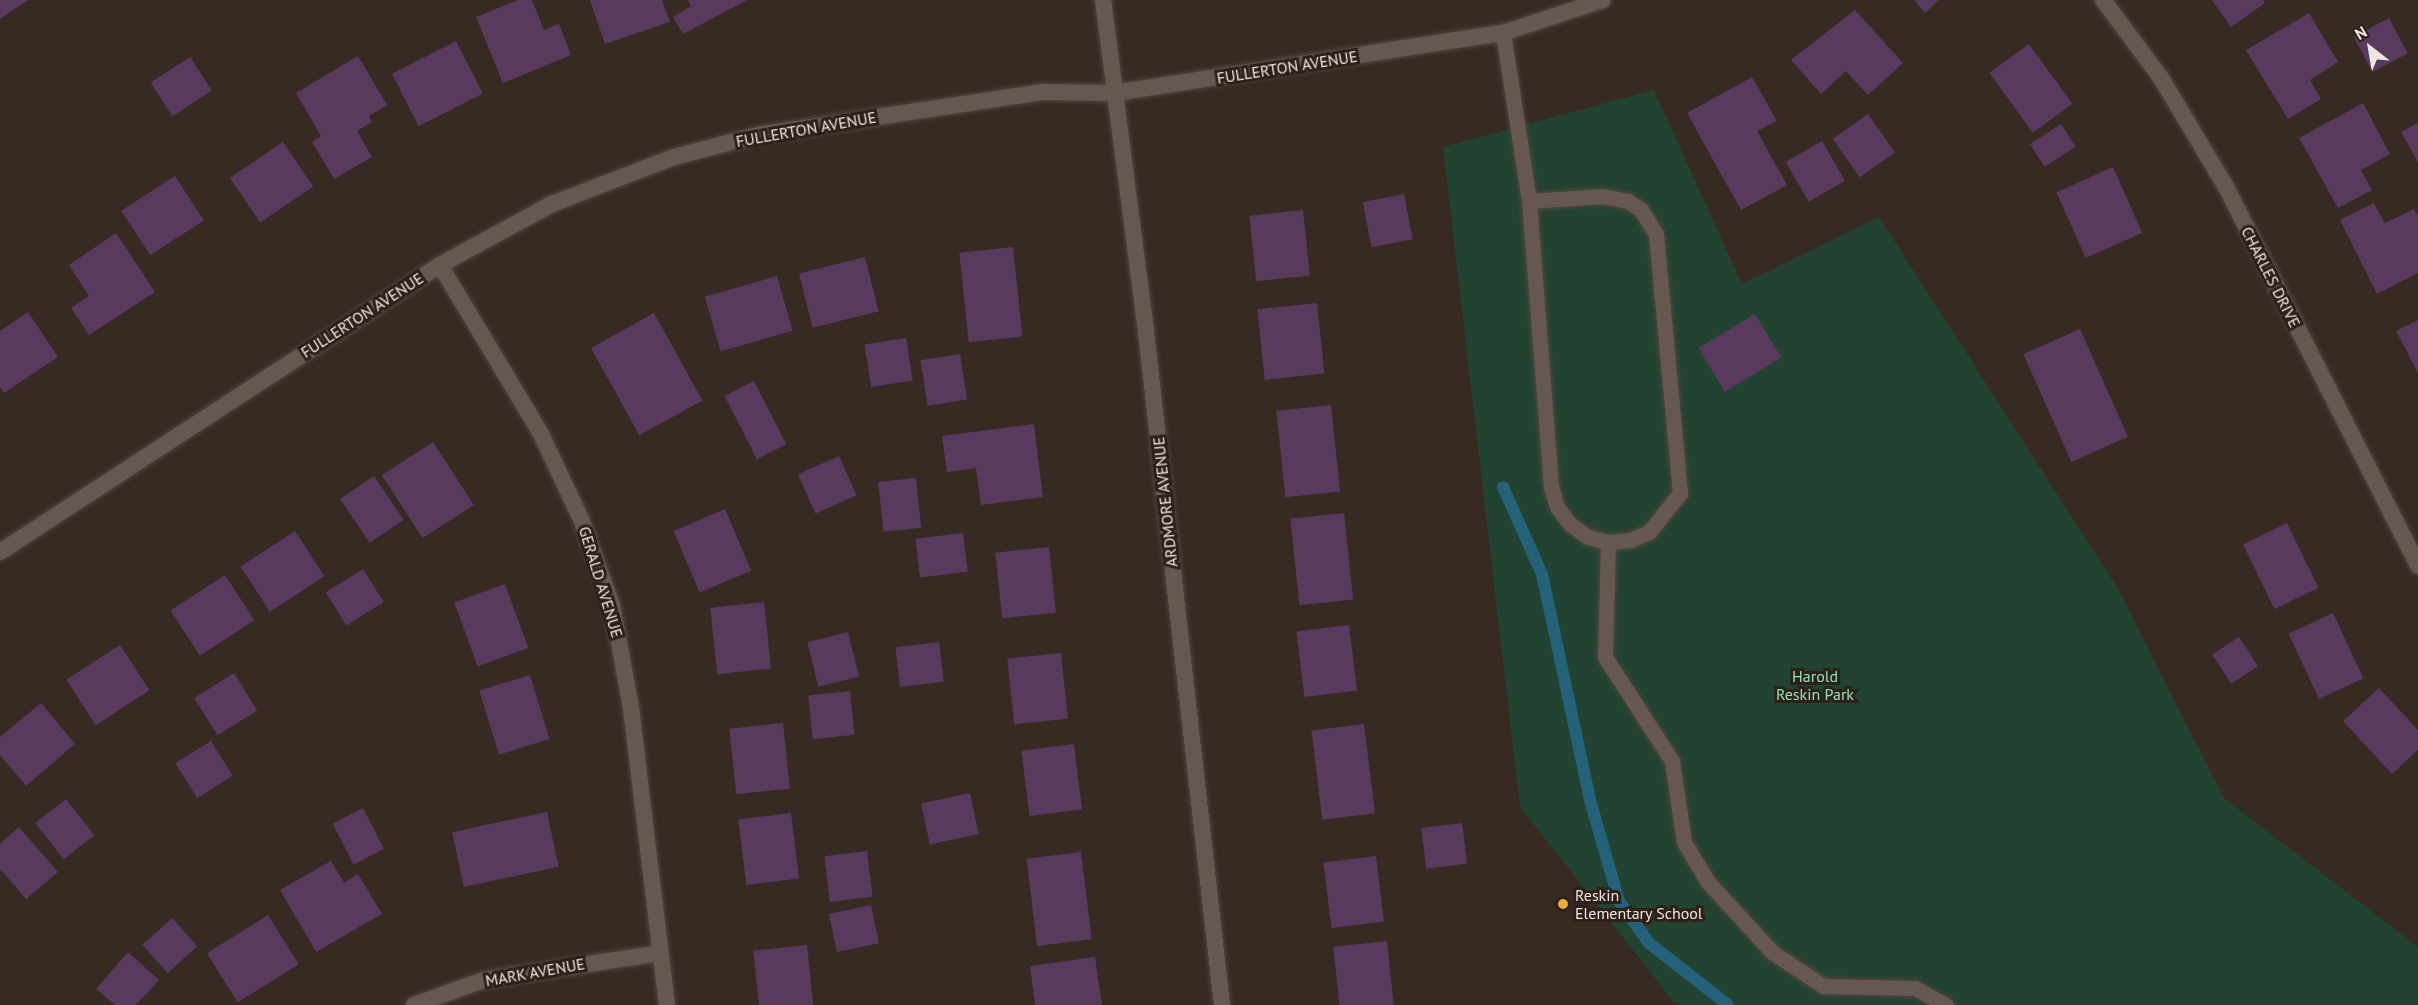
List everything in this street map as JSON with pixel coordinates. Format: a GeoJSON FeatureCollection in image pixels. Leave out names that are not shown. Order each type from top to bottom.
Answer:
{"type":"FeatureCollection","features":[{"type":"Feature","properties":{"kind":"street","name":"ARDMORE AVENUE"},"geometry":{"type":"LineString","coordinates":[[1103,0],[1145,323],[1222,1005]]}},
{"type":"Feature","properties":{"kind":"street","name":"FULLERTON AVENUE"},"geometry":{"type":"LineString","coordinates":[[0,552],[440,265],[552,204],[674,157],[758,135],[1042,92],[1114,93],[1503,33],[1603,0]]}},
{"type":"Feature","properties":{"kind":"street","name":"CHARLES DRIVE"},"geometry":{"type":"LineString","coordinates":[[2103,0],[2161,78],[2226,187],[2418,566]]}},
{"type":"Feature","properties":{"kind":"street","name":"GERALD AVENUE"},"geometry":{"type":"LineString","coordinates":[[440,265],[555,462],[581,519],[612,605],[631,708],[667,1005]]}},
{"type":"Feature","properties":{"kind":"street","name":"MARK AVENUE"},"geometry":{"type":"LineString","coordinates":[[414,1005],[484,980],[660,953]]}},
{"type":"Feature","properties":{"kind":"lane"},"geometry":{"type":"LineString","coordinates":[[1503,33],[1529,201],[1551,486],[1557,507],[1570,524],[1588,537],[1608,542],[1630,540],[1649,532],[1680,493],[1656,234],[1641,210],[1628,201],[1603,196],[1529,201]]}},
{"type":"Feature","properties":{"kind":"lane"},"geometry":{"type":"LineString","coordinates":[[1608,542],[1605,657],[1672,761],[1684,842],[1708,882],[1772,952],[1823,986],[1915,988],[1946,1005]]}},
{"type":"Feature","properties":{"kind":"green space","name":"Harold Reskin Park"},"geometry":{"type":"Polygon","coordinates":[[[1654,90],[1742,284],[1879,217],[2118,589],[2224,798],[2418,947],[2418,1005],[1680,1005],[1673,1001],[1520,807],[1443,147],[1654,90]]]}},
{"type":"Feature","properties":{"kind":"building"},"geometry":{"type":"Polygon","coordinates":[[[0,0],[28,0],[0,19],[0,0]]]}},
{"type":"Feature","properties":{"kind":"building"},"geometry":{"type":"Polygon","coordinates":[[[518,0],[532,0],[544,30],[559,24],[571,55],[503,83],[476,17],[518,0]]]}},
{"type":"Feature","properties":{"kind":"building"},"geometry":{"type":"Polygon","coordinates":[[[590,0],[662,0],[670,22],[605,44],[590,0]]]}},
{"type":"Feature","properties":{"kind":"building"},"geometry":{"type":"Polygon","coordinates":[[[688,0],[747,0],[683,34],[673,17],[691,6],[688,0]]]}},
{"type":"Feature","properties":{"kind":"building"},"geometry":{"type":"Polygon","coordinates":[[[1914,0],[1939,0],[1925,13],[1914,0]]]}},
{"type":"Feature","properties":{"kind":"building"},"geometry":{"type":"Polygon","coordinates":[[[2212,0],[2263,0],[2265,3],[2231,27],[2212,0]]]}},
{"type":"Feature","properties":{"kind":"building"},"geometry":{"type":"Polygon","coordinates":[[[1855,10],[1903,63],[1868,95],[1846,71],[1821,94],[1791,60],[1855,10]]]}},
{"type":"Feature","properties":{"kind":"building"},"geometry":{"type":"Polygon","coordinates":[[[2309,13],[2338,62],[2310,80],[2321,99],[2288,119],[2246,50],[2309,13]]]}},
{"type":"Feature","properties":{"kind":"building"},"geometry":{"type":"Polygon","coordinates":[[[2389,18],[2408,53],[2372,72],[2354,37],[2389,18]]]}},
{"type":"Feature","properties":{"kind":"building"},"geometry":{"type":"Polygon","coordinates":[[[456,41],[483,94],[419,126],[392,74],[456,41]]]}},
{"type":"Feature","properties":{"kind":"building"},"geometry":{"type":"Polygon","coordinates":[[[2029,44],[2072,104],[2033,133],[1989,73],[2029,44]]]}},
{"type":"Feature","properties":{"kind":"building"},"geometry":{"type":"Polygon","coordinates":[[[358,56],[387,105],[369,116],[372,122],[357,131],[372,157],[334,179],[312,142],[321,136],[296,93],[358,56]]]}},
{"type":"Feature","properties":{"kind":"building"},"geometry":{"type":"Polygon","coordinates":[[[190,57],[212,91],[172,116],[151,83],[190,57]]]}},
{"type":"Feature","properties":{"kind":"building"},"geometry":{"type":"Polygon","coordinates":[[[1752,77],[1777,121],[1757,131],[1787,185],[1741,210],[1687,113],[1752,77]]]}},
{"type":"Feature","properties":{"kind":"building"},"geometry":{"type":"Polygon","coordinates":[[[2363,103],[2390,154],[2361,170],[2372,190],[2338,208],[2299,138],[2363,103]]]}},
{"type":"Feature","properties":{"kind":"building"},"geometry":{"type":"Polygon","coordinates":[[[1868,114],[1895,153],[1860,177],[1833,139],[1868,114]]]}},
{"type":"Feature","properties":{"kind":"building"},"geometry":{"type":"Polygon","coordinates":[[[2418,123],[2418,162],[2401,132],[2418,123]]]}},
{"type":"Feature","properties":{"kind":"building"},"geometry":{"type":"Polygon","coordinates":[[[2061,124],[2076,147],[2045,167],[2030,144],[2061,124]]]}},
{"type":"Feature","properties":{"kind":"building"},"geometry":{"type":"Polygon","coordinates":[[[1822,141],[1845,181],[1809,202],[1786,162],[1822,141]]]}},
{"type":"Feature","properties":{"kind":"building"},"geometry":{"type":"Polygon","coordinates":[[[283,142],[313,187],[260,223],[230,178],[283,142]]]}},
{"type":"Feature","properties":{"kind":"building"},"geometry":{"type":"Polygon","coordinates":[[[2113,167],[2142,233],[2086,258],[2056,192],[2113,167]]]}},
{"type":"Feature","properties":{"kind":"building"},"geometry":{"type":"Polygon","coordinates":[[[175,176],[204,220],[150,255],[121,211],[175,176]]]}},
{"type":"Feature","properties":{"kind":"building"},"geometry":{"type":"Polygon","coordinates":[[[1404,194],[1413,239],[1372,247],[1363,202],[1404,194]]]}},
{"type":"Feature","properties":{"kind":"building"},"geometry":{"type":"Polygon","coordinates":[[[2374,203],[2385,223],[2414,209],[2418,216],[2418,273],[2377,294],[2340,220],[2374,203]]]}},
{"type":"Feature","properties":{"kind":"building"},"geometry":{"type":"Polygon","coordinates":[[[1303,210],[1310,276],[1256,281],[1249,216],[1303,210]]]}},
{"type":"Feature","properties":{"kind":"building"},"geometry":{"type":"Polygon","coordinates":[[[116,233],[155,292],[89,335],[71,308],[89,296],[69,265],[116,233]]]}},
{"type":"Feature","properties":{"kind":"building"},"geometry":{"type":"Polygon","coordinates":[[[1013,247],[1022,337],[969,342],[959,253],[1013,247]]]}},
{"type":"Feature","properties":{"kind":"building"},"geometry":{"type":"Polygon","coordinates":[[[865,257],[879,311],[813,328],[799,273],[865,257]]]}},
{"type":"Feature","properties":{"kind":"building"},"geometry":{"type":"Polygon","coordinates":[[[777,276],[793,331],[721,351],[705,297],[777,276]]]}},
{"type":"Feature","properties":{"kind":"building"},"geometry":{"type":"Polygon","coordinates":[[[1317,303],[1324,374],[1265,380],[1257,309],[1317,303]]]}},
{"type":"Feature","properties":{"kind":"building"},"geometry":{"type":"Polygon","coordinates":[[[28,312],[58,357],[4,393],[0,387],[0,331],[28,312]]]}},
{"type":"Feature","properties":{"kind":"building"},"geometry":{"type":"Polygon","coordinates":[[[654,313],[702,400],[640,435],[591,348],[654,313]]]}},
{"type":"Feature","properties":{"kind":"building"},"geometry":{"type":"Polygon","coordinates":[[[1755,314],[1781,358],[1725,392],[1698,348],[1755,314]]]}},
{"type":"Feature","properties":{"kind":"building"},"geometry":{"type":"Polygon","coordinates":[[[2418,320],[2418,373],[2396,331],[2418,320]]]}},
{"type":"Feature","properties":{"kind":"building"},"geometry":{"type":"Polygon","coordinates":[[[2080,329],[2128,437],[2071,462],[2023,354],[2080,329]]]}},
{"type":"Feature","properties":{"kind":"building"},"geometry":{"type":"Polygon","coordinates":[[[906,338],[913,380],[871,387],[865,345],[906,338]]]}},
{"type":"Feature","properties":{"kind":"building"},"geometry":{"type":"Polygon","coordinates":[[[960,354],[967,399],[928,406],[920,360],[960,354]]]}},
{"type":"Feature","properties":{"kind":"building"},"geometry":{"type":"Polygon","coordinates":[[[754,381],[786,444],[757,459],[725,396],[754,381]]]}},
{"type":"Feature","properties":{"kind":"building"},"geometry":{"type":"Polygon","coordinates":[[[1331,405],[1340,492],[1285,497],[1276,411],[1331,405]]]}},
{"type":"Feature","properties":{"kind":"building"},"geometry":{"type":"Polygon","coordinates":[[[1034,424],[1043,497],[981,505],[976,468],[947,472],[942,436],[1034,424]]]}},
{"type":"Feature","properties":{"kind":"building"},"geometry":{"type":"Polygon","coordinates":[[[433,442],[474,505],[423,538],[382,475],[433,442]]]}},
{"type":"Feature","properties":{"kind":"building"},"geometry":{"type":"Polygon","coordinates":[[[839,456],[856,495],[815,514],[798,474],[839,456]]]}},
{"type":"Feature","properties":{"kind":"building"},"geometry":{"type":"Polygon","coordinates":[[[374,476],[404,520],[370,543],[340,499],[374,476]]]}},
{"type":"Feature","properties":{"kind":"building"},"geometry":{"type":"Polygon","coordinates":[[[916,478],[921,528],[883,532],[878,482],[916,478]]]}},
{"type":"Feature","properties":{"kind":"building"},"geometry":{"type":"Polygon","coordinates":[[[725,509],[751,571],[700,593],[673,531],[725,509]]]}},
{"type":"Feature","properties":{"kind":"building"},"geometry":{"type":"Polygon","coordinates":[[[1344,513],[1353,600],[1299,605],[1290,519],[1344,513]]]}},
{"type":"Feature","properties":{"kind":"building"},"geometry":{"type":"Polygon","coordinates":[[[2287,523],[2319,588],[2275,609],[2243,544],[2287,523]]]}},
{"type":"Feature","properties":{"kind":"building"},"geometry":{"type":"Polygon","coordinates":[[[295,531],[324,576],[270,612],[240,566],[295,531]]]}},
{"type":"Feature","properties":{"kind":"building"},"geometry":{"type":"Polygon","coordinates":[[[963,533],[968,572],[920,578],[915,539],[963,533]]]}},
{"type":"Feature","properties":{"kind":"building"},"geometry":{"type":"Polygon","coordinates":[[[1049,547],[1056,613],[1002,618],[995,553],[1049,547]]]}},
{"type":"Feature","properties":{"kind":"building"},"geometry":{"type":"Polygon","coordinates":[[[363,569],[384,602],[346,625],[326,592],[363,569]]]}},
{"type":"Feature","properties":{"kind":"building"},"geometry":{"type":"Polygon","coordinates":[[[225,575],[254,620],[200,656],[170,610],[225,575]]]}},
{"type":"Feature","properties":{"kind":"building"},"geometry":{"type":"Polygon","coordinates":[[[505,584],[528,648],[478,666],[454,602],[505,584]]]}},
{"type":"Feature","properties":{"kind":"building"},"geometry":{"type":"Polygon","coordinates":[[[764,602],[771,669],[717,674],[710,608],[764,602]]]}},
{"type":"Feature","properties":{"kind":"building"},"geometry":{"type":"Polygon","coordinates":[[[2333,613],[2363,678],[2319,699],[2289,634],[2333,613]]]}},
{"type":"Feature","properties":{"kind":"building"},"geometry":{"type":"Polygon","coordinates":[[[1349,625],[1357,691],[1304,697],[1296,631],[1349,625]]]}},
{"type":"Feature","properties":{"kind":"building"},"geometry":{"type":"Polygon","coordinates":[[[848,632],[859,677],[818,687],[807,642],[848,632]]]}},
{"type":"Feature","properties":{"kind":"building"},"geometry":{"type":"Polygon","coordinates":[[[2239,637],[2258,666],[2231,684],[2212,654],[2239,637]]]}},
{"type":"Feature","properties":{"kind":"building"},"geometry":{"type":"Polygon","coordinates":[[[939,642],[944,682],[900,687],[895,647],[939,642]]]}},
{"type":"Feature","properties":{"kind":"building"},"geometry":{"type":"Polygon","coordinates":[[[120,645],[149,690],[96,725],[66,680],[120,645]]]}},
{"type":"Feature","properties":{"kind":"building"},"geometry":{"type":"Polygon","coordinates":[[[1061,653],[1068,719],[1014,724],[1007,659],[1061,653]]]}},
{"type":"Feature","properties":{"kind":"building"},"geometry":{"type":"Polygon","coordinates":[[[234,673],[257,710],[217,735],[194,698],[234,673]]]}},
{"type":"Feature","properties":{"kind":"building"},"geometry":{"type":"Polygon","coordinates":[[[530,675],[550,739],[499,755],[479,690],[530,675]]]}},
{"type":"Feature","properties":{"kind":"building"},"geometry":{"type":"Polygon","coordinates":[[[2379,688],[2418,730],[2418,750],[2392,774],[2343,721],[2379,688]]]}},
{"type":"Feature","properties":{"kind":"building"},"geometry":{"type":"Polygon","coordinates":[[[850,691],[855,735],[813,739],[808,695],[850,691]]]}},
{"type":"Feature","properties":{"kind":"building"},"geometry":{"type":"Polygon","coordinates":[[[41,703],[75,744],[26,786],[0,755],[0,737],[41,703]]]}},
{"type":"Feature","properties":{"kind":"building"},"geometry":{"type":"Polygon","coordinates":[[[783,723],[790,789],[736,794],[729,729],[783,723]]]}},
{"type":"Feature","properties":{"kind":"building"},"geometry":{"type":"Polygon","coordinates":[[[1364,724],[1375,813],[1322,820],[1311,730],[1364,724]]]}},
{"type":"Feature","properties":{"kind":"building"},"geometry":{"type":"Polygon","coordinates":[[[211,741],[233,776],[197,798],[175,763],[211,741]]]}},
{"type":"Feature","properties":{"kind":"building"},"geometry":{"type":"Polygon","coordinates":[[[1074,744],[1082,810],[1029,816],[1021,750],[1074,744]]]}},
{"type":"Feature","properties":{"kind":"building"},"geometry":{"type":"Polygon","coordinates":[[[970,793],[979,834],[930,844],[921,803],[970,793]]]}},
{"type":"Feature","properties":{"kind":"building"},"geometry":{"type":"Polygon","coordinates":[[[66,799],[94,835],[64,859],[35,823],[66,799]]]}},
{"type":"Feature","properties":{"kind":"building"},"geometry":{"type":"Polygon","coordinates":[[[363,808],[384,849],[354,864],[333,823],[363,808]]]}},
{"type":"Feature","properties":{"kind":"building"},"geometry":{"type":"Polygon","coordinates":[[[547,812],[559,867],[464,887],[452,832],[547,812]]]}},
{"type":"Feature","properties":{"kind":"building"},"geometry":{"type":"Polygon","coordinates":[[[791,813],[799,879],[746,885],[738,819],[791,813]]]}},
{"type":"Feature","properties":{"kind":"building"},"geometry":{"type":"Polygon","coordinates":[[[1462,823],[1467,864],[1426,869],[1421,828],[1462,823]]]}},
{"type":"Feature","properties":{"kind":"building"},"geometry":{"type":"Polygon","coordinates":[[[19,827],[58,872],[26,899],[0,869],[0,844],[19,827]]]}},
{"type":"Feature","properties":{"kind":"building"},"geometry":{"type":"Polygon","coordinates":[[[867,851],[873,897],[830,902],[824,856],[867,851]]]}},
{"type":"Feature","properties":{"kind":"building"},"geometry":{"type":"Polygon","coordinates":[[[1081,852],[1092,939],[1037,946],[1026,859],[1081,852]]]}},
{"type":"Feature","properties":{"kind":"building"},"geometry":{"type":"Polygon","coordinates":[[[1376,856],[1384,922],[1331,928],[1323,862],[1376,856]]]}},
{"type":"Feature","properties":{"kind":"building"},"geometry":{"type":"Polygon","coordinates":[[[331,861],[344,883],[358,874],[382,914],[316,952],[280,890],[331,861]]]}},
{"type":"Feature","properties":{"kind":"building"},"geometry":{"type":"Polygon","coordinates":[[[871,905],[879,943],[837,952],[829,914],[871,905]]]}},
{"type":"Feature","properties":{"kind":"building"},"geometry":{"type":"Polygon","coordinates":[[[268,915],[299,964],[238,1002],[207,953],[268,915]]]}},
{"type":"Feature","properties":{"kind":"building"},"geometry":{"type":"Polygon","coordinates":[[[172,918],[197,946],[168,973],[142,945],[172,918]]]}},
{"type":"Feature","properties":{"kind":"building"},"geometry":{"type":"Polygon","coordinates":[[[1387,941],[1394,1005],[1339,1005],[1333,947],[1387,941]]]}},
{"type":"Feature","properties":{"kind":"building"},"geometry":{"type":"Polygon","coordinates":[[[807,945],[813,1005],[759,1005],[753,951],[807,945]]]}},
{"type":"Feature","properties":{"kind":"building"},"geometry":{"type":"Polygon","coordinates":[[[128,952],[159,980],[136,1005],[115,1005],[96,989],[128,952]]]}},
{"type":"Feature","properties":{"kind":"building"},"geometry":{"type":"Polygon","coordinates":[[[1095,957],[1102,1005],[1035,1005],[1030,966],[1095,957]]]}},
{"type":"Feature","properties":{"kind":"waterway"},"geometry":{"type":"LineString","coordinates":[[1503,487],[1542,574],[1590,800],[1619,901],[1649,943],[1728,1005]]}},
{"type":"Feature","properties":{"kind":"place","name":"Reskin Elementary School"},"geometry":{"type":"Point","coordinates":[1563,904]}}]}
